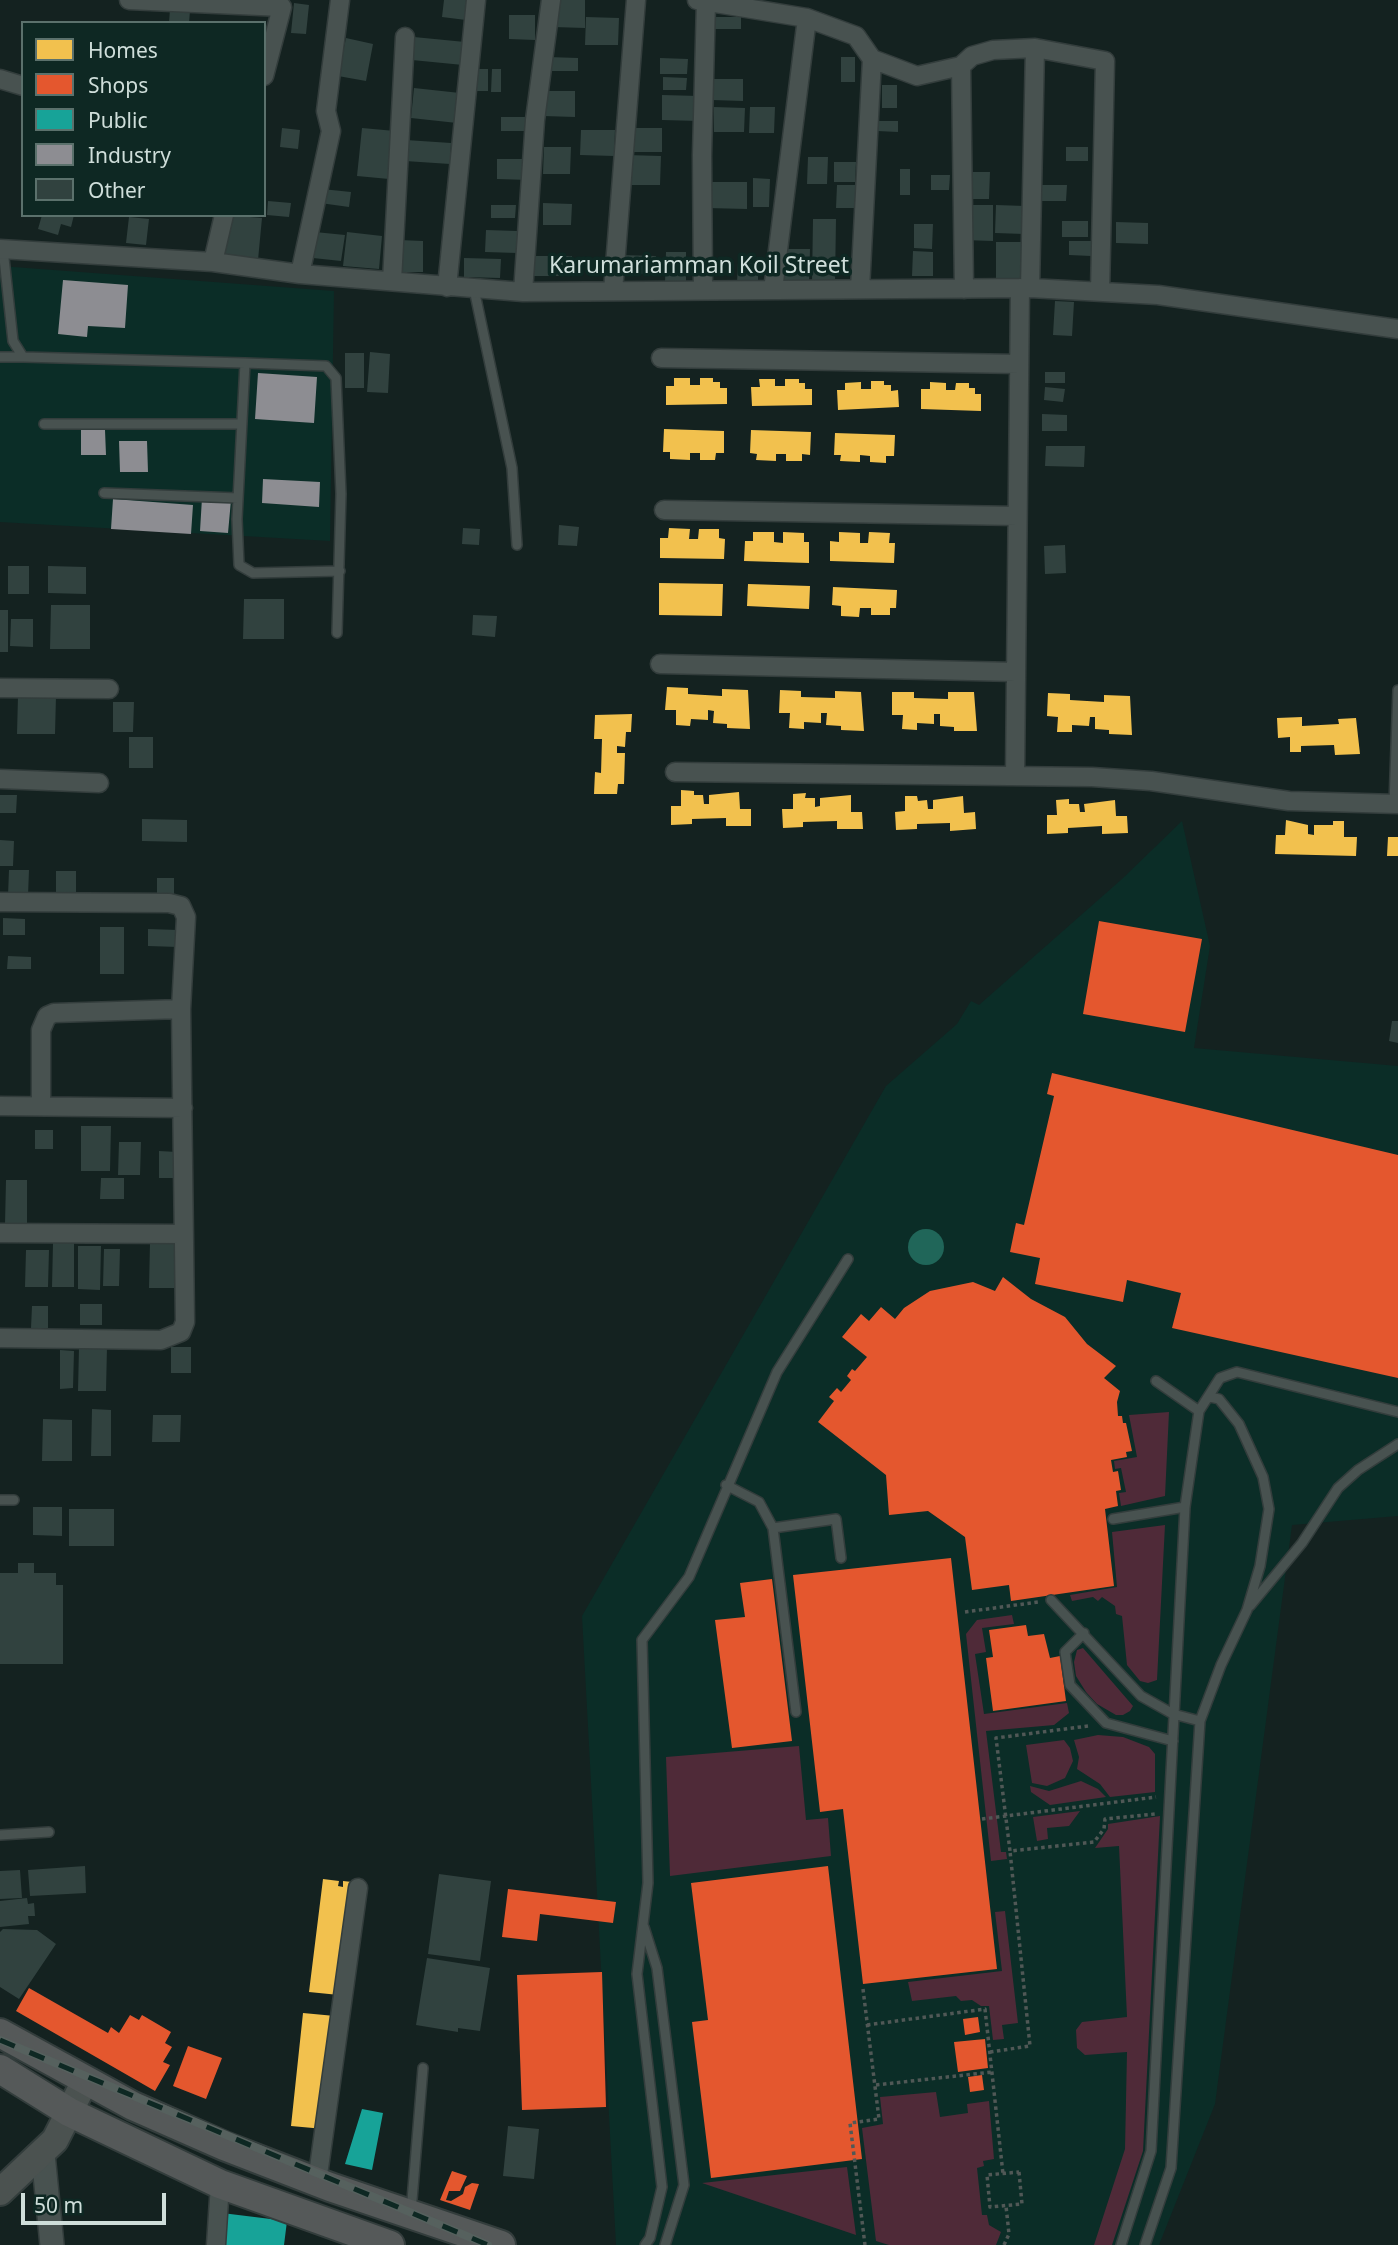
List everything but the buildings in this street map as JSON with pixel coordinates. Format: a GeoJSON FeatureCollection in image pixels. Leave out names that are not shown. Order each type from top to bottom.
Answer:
{"type":"FeatureCollection","features":[{"type":"Feature","properties":{"kind":"main road"},"geometry":{"type":"LineString","coordinates":[[0,2032],[85,2081],[224,2146],[317,2182],[501,2245]]}},
{"type":"Feature","properties":{"kind":"main road"},"geometry":{"type":"LineString","coordinates":[[0,2069],[69,2112],[220,2184],[377,2240],[377,2203]]}},
{"type":"Feature","properties":{"kind":"main road"},"geometry":{"type":"LineString","coordinates":[[0,2192],[43,2154],[54,2140],[85,2081]]}},
{"type":"Feature","properties":{"kind":"street"},"geometry":{"type":"LineString","coordinates":[[129,0],[282,7],[266,68]]}},
{"type":"Feature","properties":{"kind":"street"},"geometry":{"type":"LineString","coordinates":[[300,274],[331,131],[326,111],[340,0]]}},
{"type":"Feature","properties":{"kind":"street"},"geometry":{"type":"LineString","coordinates":[[447,286],[476,0]]}},
{"type":"Feature","properties":{"kind":"street"},"geometry":{"type":"LineString","coordinates":[[523,292],[535,120],[551,0]]}},
{"type":"Feature","properties":{"kind":"street"},"geometry":{"type":"LineString","coordinates":[[613,291],[636,0]]}},
{"type":"Feature","properties":{"kind":"street"},"geometry":{"type":"LineString","coordinates":[[703,290],[702,1],[807,18],[856,36],[872,59],[917,76],[961,66],[972,56],[993,50],[1035,48],[1105,61],[1100,292]]}},
{"type":"Feature","properties":{"kind":"street"},"geometry":{"type":"LineString","coordinates":[[773,290],[807,18]]}},
{"type":"Feature","properties":{"kind":"street"},"geometry":{"type":"LineString","coordinates":[[392,281],[405,37]]}},
{"type":"Feature","properties":{"kind":"street"},"geometry":{"type":"LineString","coordinates":[[1015,776],[1019,364],[1025,288],[1035,48]]}},
{"type":"Feature","properties":{"kind":"street"},"geometry":{"type":"LineString","coordinates":[[860,289],[872,59]]}},
{"type":"Feature","properties":{"kind":"street"},"geometry":{"type":"LineString","coordinates":[[961,66],[964,289]]}},
{"type":"Feature","properties":{"kind":"street"},"geometry":{"type":"LineString","coordinates":[[0,79],[21,85]]}},
{"type":"Feature","properties":{"kind":"street"},"geometry":{"type":"LineString","coordinates":[[213,262],[224,217]]}},
{"type":"Feature","properties":{"kind":"street","name":"Karumariamman Koil Street"},"geometry":{"type":"LineString","coordinates":[[1,249],[213,262],[300,274],[523,292],[1025,288],[1158,295],[1398,329]]}},
{"type":"Feature","properties":{"kind":"street"},"geometry":{"type":"LineString","coordinates":[[661,358],[1019,364]]}},
{"type":"Feature","properties":{"kind":"street"},"geometry":{"type":"LineString","coordinates":[[664,509],[1017,516]]}},
{"type":"Feature","properties":{"kind":"street"},"geometry":{"type":"LineString","coordinates":[[660,664],[1016,673]]}},
{"type":"Feature","properties":{"kind":"street"},"geometry":{"type":"LineString","coordinates":[[0,688],[109,689]]}},
{"type":"Feature","properties":{"kind":"street"},"geometry":{"type":"LineString","coordinates":[[675,772],[1151,780],[1265,799],[1396,804]]}},
{"type":"Feature","properties":{"kind":"street"},"geometry":{"type":"LineString","coordinates":[[0,779],[99,783]]}},
{"type":"Feature","properties":{"kind":"street"},"geometry":{"type":"LineString","coordinates":[[0,902],[181,905],[186,917],[181,1009],[186,1322],[181,1332],[172,1338],[0,1338]]}},
{"type":"Feature","properties":{"kind":"street"},"geometry":{"type":"LineString","coordinates":[[41,1106],[41,1030],[47,1016],[54,1013],[181,1009]]}},
{"type":"Feature","properties":{"kind":"street"},"geometry":{"type":"LineString","coordinates":[[0,1106],[183,1108]]}},
{"type":"Feature","properties":{"kind":"street"},"geometry":{"type":"LineString","coordinates":[[0,1233],[183,1234]]}},
{"type":"Feature","properties":{"kind":"street"},"geometry":{"type":"LineString","coordinates":[[317,2182],[358,1888]]}},
{"type":"Feature","properties":{"kind":"street"},"geometry":{"type":"LineString","coordinates":[[43,2154],[52,2245]]}},
{"type":"Feature","properties":{"kind":"street"},"geometry":{"type":"LineString","coordinates":[[216,2245],[220,2184]]}},
{"type":"Feature","properties":{"kind":"lane"},"geometry":{"type":"LineString","coordinates":[[1,249],[4,309],[13,341],[23,357]]}},
{"type":"Feature","properties":{"kind":"lane"},"geometry":{"type":"LineString","coordinates":[[474,289],[512,468],[517,545]]}},
{"type":"Feature","properties":{"kind":"lane"},"geometry":{"type":"LineString","coordinates":[[0,357],[326,366],[336,379],[341,443],[337,634]]}},
{"type":"Feature","properties":{"kind":"lane"},"geometry":{"type":"LineString","coordinates":[[245,363],[238,498],[239,565],[245,571],[340,571]]}},
{"type":"Feature","properties":{"kind":"lane"},"geometry":{"type":"LineString","coordinates":[[44,424],[242,424]]}},
{"type":"Feature","properties":{"kind":"lane"},"geometry":{"type":"LineString","coordinates":[[104,494],[238,498]]}},
{"type":"Feature","properties":{"kind":"lane"},"geometry":{"type":"LineString","coordinates":[[1396,804],[1398,690]]}},
{"type":"Feature","properties":{"kind":"lane"},"geometry":{"type":"LineString","coordinates":[[645,2245],[650,2238],[662,2187],[637,1974],[648,1883],[642,1640],[689,1577],[726,1485],[777,1372],[848,1259]]}},
{"type":"Feature","properties":{"kind":"lane"},"geometry":{"type":"LineString","coordinates":[[1121,2245],[1151,2151],[1172,1795],[1173,1714],[1185,1507],[1199,1411],[1220,1378],[1237,1371],[1398,1412]]}},
{"type":"Feature","properties":{"kind":"lane"},"geometry":{"type":"LineString","coordinates":[[1156,1381],[1199,1411]]}},
{"type":"Feature","properties":{"kind":"lane"},"geometry":{"type":"LineString","coordinates":[[1145,2245],[1171,2168],[1200,1720],[1247,1610],[1260,1566],[1269,1509],[1264,1477],[1240,1424],[1219,1399],[1210,1397]]}},
{"type":"Feature","properties":{"kind":"lane"},"geometry":{"type":"LineString","coordinates":[[1247,1610],[1302,1543],[1338,1488],[1358,1470],[1398,1444]]}},
{"type":"Feature","properties":{"kind":"lane"},"geometry":{"type":"LineString","coordinates":[[726,1485],[760,1503],[773,1528],[796,1712]]}},
{"type":"Feature","properties":{"kind":"lane"},"geometry":{"type":"LineString","coordinates":[[0,1500],[14,1500]]}},
{"type":"Feature","properties":{"kind":"lane"},"geometry":{"type":"LineString","coordinates":[[1113,1519],[1185,1507]]}},
{"type":"Feature","properties":{"kind":"lane"},"geometry":{"type":"LineString","coordinates":[[773,1528],[836,1519],[841,1558]]}},
{"type":"Feature","properties":{"kind":"lane"},"geometry":{"type":"LineString","coordinates":[[1051,1600],[1141,1696],[1173,1714],[1200,1720]]}},
{"type":"Feature","properties":{"kind":"lane"},"geometry":{"type":"LineString","coordinates":[[1084,1633],[1065,1652],[1070,1685],[1106,1723],[1173,1741]]}},
{"type":"Feature","properties":{"kind":"lane"},"geometry":{"type":"LineString","coordinates":[[0,1835],[49,1832]]}},
{"type":"Feature","properties":{"kind":"lane"},"geometry":{"type":"LineString","coordinates":[[642,1922],[657,1968],[684,2185],[665,2245]]}},
{"type":"Feature","properties":{"kind":"lane"},"geometry":{"type":"LineString","coordinates":[[411,2214],[416,2189],[423,2068]]}},
{"type":"Feature","properties":{"kind":"path"},"geometry":{"type":"LineString","coordinates":[[965,1612],[1051,1600]]}},
{"type":"Feature","properties":{"kind":"path"},"geometry":{"type":"LineString","coordinates":[[990,2052],[1030,2046],[1007,1815],[996,1738],[1106,1723]]}},
{"type":"Feature","properties":{"kind":"path"},"geometry":{"type":"LineString","coordinates":[[982,1819],[1172,1795]]}},
{"type":"Feature","properties":{"kind":"path"},"geometry":{"type":"LineString","coordinates":[[1010,1851],[1094,1842],[1104,1829],[1105,1819],[1171,1812]]}},
{"type":"Feature","properties":{"kind":"path"},"geometry":{"type":"LineString","coordinates":[[863,1989],[879,2119],[850,2123],[865,2245]]}},
{"type":"Feature","properties":{"kind":"path"},"geometry":{"type":"LineString","coordinates":[[867,2025],[985,2009],[1003,2174]]}},
{"type":"Feature","properties":{"kind":"path"},"geometry":{"type":"LineString","coordinates":[[875,2086],[992,2071]]}},
{"type":"Feature","properties":{"kind":"path"},"geometry":{"type":"LineString","coordinates":[[1019,2172],[1022,2204],[990,2207],[987,2175],[1003,2174],[1019,2172]]}},
{"type":"Feature","properties":{"kind":"path"},"geometry":{"type":"LineString","coordinates":[[1004,2245],[1009,2234],[1006,2205]]}},
{"type":"Feature","properties":{"kind":"shaded area"},"geometry":{"type":"Polygon","coordinates":[[[0,266],[334,291],[330,541],[0,522],[0,266]]]}},
{"type":"Feature","properties":{"kind":"shaded area"},"geometry":{"type":"Polygon","coordinates":[[[1182,821],[1210,946],[1194,1048],[1398,1066],[1398,1516],[1292,1525],[1215,2104],[1159,2245],[616,2245],[582,1616],[886,1086],[957,1024],[971,1001],[979,1005],[1122,879],[1182,821]]]}},
{"type":"Feature","properties":{"kind":"shaded area"},"geometry":{"type":"Polygon","coordinates":[[[926,1229],[938,1235],[944,1247],[938,1259],[926,1265],[914,1259],[908,1247],[914,1235],[926,1229]]]}},
{"type":"Feature","properties":{"kind":"shaded area"},"geometry":{"type":"Polygon","coordinates":[[[1169,1412],[1165,1496],[1121,1506],[1119,1493],[1126,1492],[1121,1468],[1115,1469],[1114,1461],[1137,1457],[1129,1415],[1169,1412]]]}},
{"type":"Feature","properties":{"kind":"shaded area"},"geometry":{"type":"Polygon","coordinates":[[[1165,1525],[1157,1680],[1148,1683],[1140,1681],[1127,1665],[1122,1616],[1116,1614],[1115,1606],[1102,1597],[1098,1601],[1093,1597],[1072,1601],[1070,1595],[1117,1587],[1112,1532],[1165,1525]]]}},
{"type":"Feature","properties":{"kind":"shaded area"},"geometry":{"type":"Polygon","coordinates":[[[1012,1615],[1014,1624],[982,1628],[986,1652],[975,1654],[984,1714],[1067,1703],[1069,1713],[1054,1725],[986,1731],[1001,1852],[1006,1852],[1007,1859],[991,1861],[966,1634],[977,1620],[1012,1615]]]}},
{"type":"Feature","properties":{"kind":"shaded area"},"geometry":{"type":"Polygon","coordinates":[[[1083,1648],[1133,1706],[1130,1711],[1116,1715],[1097,1704],[1086,1692],[1076,1676],[1074,1662],[1077,1650],[1083,1648]]]}},
{"type":"Feature","properties":{"kind":"shaded area"},"geometry":{"type":"Polygon","coordinates":[[[1098,1735],[1123,1737],[1149,1747],[1155,1754],[1155,1792],[1110,1797],[1100,1784],[1077,1769],[1079,1757],[1074,1740],[1098,1735]]]}},
{"type":"Feature","properties":{"kind":"shaded area"},"geometry":{"type":"Polygon","coordinates":[[[1064,1740],[1070,1748],[1073,1761],[1065,1778],[1047,1786],[1032,1783],[1026,1745],[1064,1740]]]}},
{"type":"Feature","properties":{"kind":"shaded area"},"geometry":{"type":"Polygon","coordinates":[[[799,1746],[806,1820],[828,1818],[831,1856],[670,1876],[666,1757],[799,1746]]]}},
{"type":"Feature","properties":{"kind":"shaded area"},"geometry":{"type":"Polygon","coordinates":[[[1081,1781],[1098,1789],[1106,1797],[1050,1805],[1031,1792],[1030,1786],[1049,1791],[1081,1781]]]}},
{"type":"Feature","properties":{"kind":"shaded area"},"geometry":{"type":"Polygon","coordinates":[[[1080,1811],[1069,1826],[1047,1828],[1048,1839],[1037,1841],[1033,1817],[1080,1811]]]}},
{"type":"Feature","properties":{"kind":"shaded area"},"geometry":{"type":"Polygon","coordinates":[[[1160,1816],[1143,2151],[1112,2245],[1094,2245],[1125,2149],[1127,2052],[1085,2055],[1077,2048],[1076,2030],[1082,2022],[1127,2017],[1119,1846],[1095,1848],[1108,1829],[1108,1824],[1160,1816]]]}},
{"type":"Feature","properties":{"kind":"shaded area"},"geometry":{"type":"Polygon","coordinates":[[[1005,1911],[1018,2023],[1002,2025],[1004,2039],[993,2040],[989,2006],[981,2006],[972,2000],[961,2001],[956,1996],[912,2001],[908,1982],[1002,1971],[995,1912],[1005,1911]]]}},
{"type":"Feature","properties":{"kind":"shaded area"},"geometry":{"type":"Polygon","coordinates":[[[936,2092],[940,2117],[968,2113],[967,2104],[989,2101],[994,2159],[983,2161],[984,2166],[977,2168],[982,2215],[987,2215],[989,2225],[1001,2232],[996,2245],[889,2245],[876,2241],[862,2128],[883,2124],[880,2097],[936,2092]]]}},
{"type":"Feature","properties":{"kind":"shaded area"},"geometry":{"type":"Polygon","coordinates":[[[847,2167],[856,2235],[702,2183],[847,2167]]]}},
{"type":"Feature","properties":{"kind":"railway"},"geometry":{"type":"LineString","coordinates":[[0,2040],[488,2245]]}}]}
